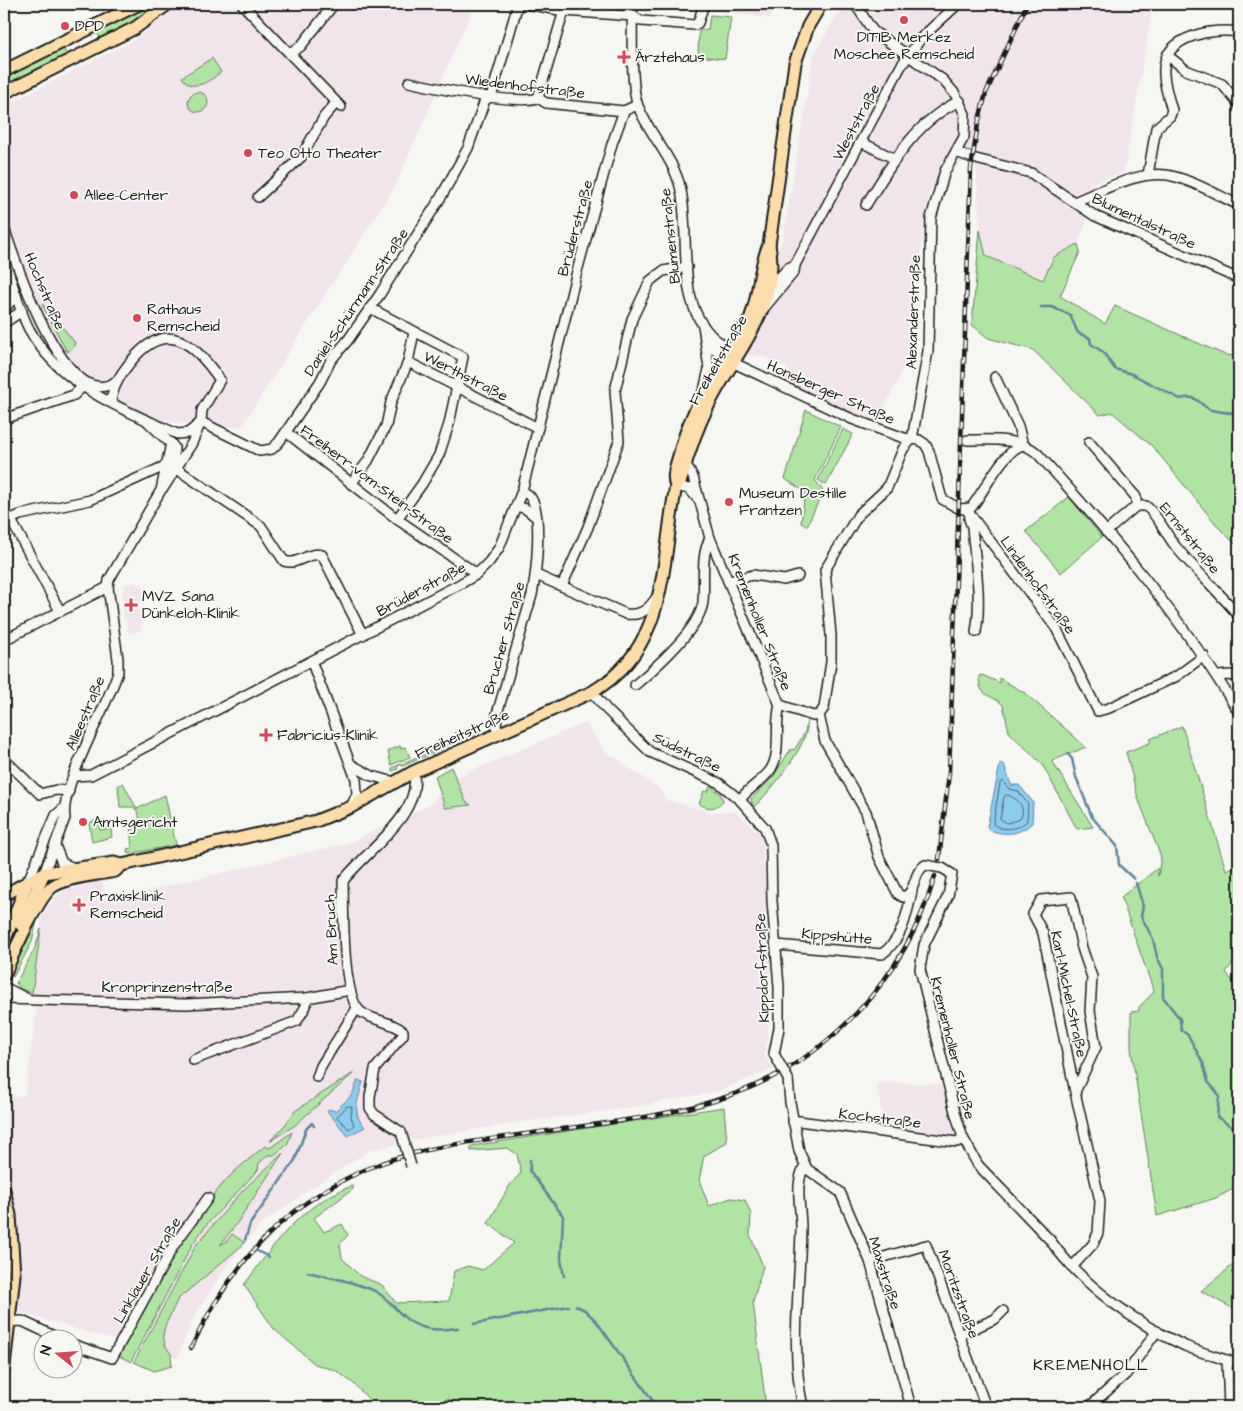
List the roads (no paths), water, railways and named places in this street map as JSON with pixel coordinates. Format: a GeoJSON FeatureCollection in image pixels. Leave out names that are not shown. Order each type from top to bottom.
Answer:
{"type":"FeatureCollection","features":[{"type":"Feature","properties":{"kind":"main road"},"geometry":{"type":"LineString","coordinates":[[4,71],[139,4]]}},
{"type":"Feature","properties":{"kind":"main road"},"geometry":{"type":"LineString","coordinates":[[4,93],[86,54],[138,26],[168,4]]}},
{"type":"Feature","properties":{"kind":"main road","name":"Freiheitstraße"},"geometry":{"type":"LineString","coordinates":[[758,309],[763,258],[769,245],[795,63],[808,26],[821,4]]}},
{"type":"Feature","properties":{"kind":"main road"},"geometry":{"type":"LineString","coordinates":[[76,34],[86,54]]}},
{"type":"Feature","properties":{"kind":"main road","name":"Freiheitstraße"},"geometry":{"type":"LineString","coordinates":[[44,873],[114,863],[122,865],[296,826],[351,807],[414,772],[592,692],[613,679],[632,660],[648,631],[659,594],[676,486],[681,480],[703,416],[732,355],[768,291],[772,259],[769,245]]}},
{"type":"Feature","properties":{"kind":"main road","name":"Freiheitstraße"},"geometry":{"type":"LineString","coordinates":[[676,486],[673,479],[684,438],[702,393],[732,355]]}},
{"type":"Feature","properties":{"kind":"main road","name":"Freiheitstraße"},"geometry":{"type":"LineString","coordinates":[[36,888],[115,871],[122,865]]}},
{"type":"Feature","properties":{"kind":"main road"},"geometry":{"type":"LineString","coordinates":[[4,942],[9,928],[44,873]]}},
{"type":"Feature","properties":{"kind":"main road"},"geometry":{"type":"LineString","coordinates":[[4,895],[36,888]]}},
{"type":"Feature","properties":{"kind":"main road"},"geometry":{"type":"LineString","coordinates":[[4,975],[18,941],[24,935],[36,888]]}},
{"type":"Feature","properties":{"kind":"main road"},"geometry":{"type":"LineString","coordinates":[[4,916],[9,928]]}},
{"type":"Feature","properties":{"kind":"main road"},"geometry":{"type":"LineString","coordinates":[[4,1190],[10,1216],[14,1249],[13,1299],[7,1322],[4,1367]]}},
{"type":"Feature","properties":{"kind":"street"},"geometry":{"type":"LineString","coordinates":[[242,4],[338,105],[324,116],[301,157],[258,197]]}},
{"type":"Feature","properties":{"kind":"street"},"geometry":{"type":"LineString","coordinates":[[290,54],[301,46],[334,4]]}},
{"type":"Feature","properties":{"kind":"street","name":"Daniel-Schürmann-Straße"},"geometry":{"type":"LineString","coordinates":[[201,422],[266,452],[272,449],[286,432],[320,382],[332,360],[370,308],[441,197],[468,148],[482,105],[490,97],[518,4]]}},
{"type":"Feature","properties":{"kind":"street"},"geometry":{"type":"LineString","coordinates":[[527,4],[633,16],[641,21],[695,25],[698,23],[704,4]]}},
{"type":"Feature","properties":{"kind":"street","name":"Blumenstraße"},"geometry":{"type":"LineString","coordinates":[[632,4],[635,98],[637,105],[672,164],[678,179],[683,200],[687,267],[692,299],[710,344],[732,355]]}},
{"type":"Feature","properties":{"kind":"street"},"geometry":{"type":"LineString","coordinates":[[855,4],[873,32],[943,80],[960,101],[924,125],[895,159],[866,204]]}},
{"type":"Feature","properties":{"kind":"street","name":"Weststraße"},"geometry":{"type":"LineString","coordinates":[[758,309],[794,272],[795,265],[901,66],[922,37],[958,4]]}},
{"type":"Feature","properties":{"kind":"street"},"geometry":{"type":"LineString","coordinates":[[538,98],[565,8]]}},
{"type":"Feature","properties":{"kind":"street"},"geometry":{"type":"LineString","coordinates":[[1148,175],[1156,128],[1170,116],[1172,110],[1164,81],[1167,55],[1182,41],[1198,35],[1230,31],[1239,32]]}},
{"type":"Feature","properties":{"kind":"street"},"geometry":{"type":"LineString","coordinates":[[1167,55],[1186,70],[1222,84],[1239,104]]}},
{"type":"Feature","properties":{"kind":"street","name":"Wiedenhofstraße"},"geometry":{"type":"LineString","coordinates":[[409,82],[490,97],[530,101],[538,98],[546,103],[624,111]]}},
{"type":"Feature","properties":{"kind":"street","name":"Alexanderstraße"},"geometry":{"type":"LineString","coordinates":[[819,715],[824,708],[831,662],[831,634],[825,570],[858,515],[887,488],[903,449],[912,439],[926,366],[931,218],[944,170],[956,152],[966,128],[965,114],[960,101]]}},
{"type":"Feature","properties":{"kind":"street"},"geometry":{"type":"LineString","coordinates":[[624,111],[637,105]]}},
{"type":"Feature","properties":{"kind":"street","name":"Brüderstraße"},"geometry":{"type":"LineString","coordinates":[[74,776],[91,775],[312,663],[477,574],[489,562],[499,548],[522,491],[576,276],[612,144],[624,111]]}},
{"type":"Feature","properties":{"kind":"street"},"geometry":{"type":"LineString","coordinates":[[861,142],[895,159]]}},
{"type":"Feature","properties":{"kind":"street","name":"Blumentalstraße"},"geometry":{"type":"LineString","coordinates":[[956,152],[1031,173],[1095,216],[1239,279]]}},
{"type":"Feature","properties":{"kind":"street"},"geometry":{"type":"LineString","coordinates":[[1074,202],[1148,175],[1176,177],[1239,205]]}},
{"type":"Feature","properties":{"kind":"street","name":"Hochstraße"},"geometry":{"type":"LineString","coordinates":[[4,228],[44,329],[63,360],[73,371],[94,386],[105,388],[115,382]]}},
{"type":"Feature","properties":{"kind":"street","name":"Hochstraße"},"geometry":{"type":"LineString","coordinates":[[4,260],[28,327],[46,354],[62,372],[82,387],[177,434],[188,432],[201,422]]}},
{"type":"Feature","properties":{"kind":"street","name":"Weststraße"},"geometry":{"type":"LineString","coordinates":[[768,291],[788,268],[795,265]]}},
{"type":"Feature","properties":{"kind":"street"},"geometry":{"type":"LineString","coordinates":[[562,586],[588,527],[619,441],[615,391],[632,319],[650,281],[663,271],[687,267]]}},
{"type":"Feature","properties":{"kind":"street"},"geometry":{"type":"LineString","coordinates":[[4,310],[16,294],[29,295],[22,311],[4,323]]}},
{"type":"Feature","properties":{"kind":"street"},"geometry":{"type":"LineString","coordinates":[[370,308],[463,357],[449,424],[439,455],[422,484],[397,519]]}},
{"type":"Feature","properties":{"kind":"street","name":"Blumenstraße"},"geometry":{"type":"LineString","coordinates":[[702,393],[709,368],[703,325]]}},
{"type":"Feature","properties":{"kind":"street","name":"Werthstraße"},"geometry":{"type":"LineString","coordinates":[[414,332],[408,362],[538,428]]}},
{"type":"Feature","properties":{"kind":"street"},"geometry":{"type":"LineString","coordinates":[[4,640],[108,587],[161,490],[177,469],[201,422],[202,410],[220,380],[196,352],[184,343],[173,338],[164,337],[148,344],[115,382],[111,399],[113,402]]}},
{"type":"Feature","properties":{"kind":"street","name":"Honsberger Straße"},"geometry":{"type":"LineString","coordinates":[[732,355],[852,419],[925,444],[942,499],[950,505],[966,510]]}},
{"type":"Feature","properties":{"kind":"street"},"geometry":{"type":"LineString","coordinates":[[351,484],[368,461],[382,436],[389,416],[391,402],[408,362]]}},
{"type":"Feature","properties":{"kind":"street"},"geometry":{"type":"LineString","coordinates":[[995,377],[1018,426],[1023,445]]}},
{"type":"Feature","properties":{"kind":"street"},"geometry":{"type":"LineString","coordinates":[[4,419],[74,395],[82,387]]}},
{"type":"Feature","properties":{"kind":"street","name":"Hochstraße"},"geometry":{"type":"LineString","coordinates":[[146,420],[171,443]]}},
{"type":"Feature","properties":{"kind":"street","name":"Freiherr-vom-Stein-Straße"},"geometry":{"type":"LineString","coordinates":[[286,432],[397,519],[477,574]]}},
{"type":"Feature","properties":{"kind":"street"},"geometry":{"type":"LineString","coordinates":[[967,440],[1009,441],[1023,445],[1036,453],[1150,585],[1218,676],[1239,713]]}},
{"type":"Feature","properties":{"kind":"street","name":"Ernststraße"},"geometry":{"type":"LineString","coordinates":[[1089,442],[1136,497],[1136,506]]}},
{"type":"Feature","properties":{"kind":"street"},"geometry":{"type":"LineString","coordinates":[[161,490],[171,443]]}},
{"type":"Feature","properties":{"kind":"street"},"geometry":{"type":"LineString","coordinates":[[171,443],[175,451],[172,463],[177,469],[261,526],[284,561],[295,562],[315,553],[322,554],[363,635]]}},
{"type":"Feature","properties":{"kind":"street"},"geometry":{"type":"LineString","coordinates":[[976,632],[978,620],[972,527],[966,510],[971,508],[978,499],[1015,447],[1023,445]]}},
{"type":"Feature","properties":{"kind":"street","name":"Kremenholler Straße"},"geometry":{"type":"LineString","coordinates":[[685,464],[693,477],[710,538],[780,706],[813,716],[819,715]]}},
{"type":"Feature","properties":{"kind":"street"},"geometry":{"type":"LineString","coordinates":[[60,611],[7,520],[90,500],[167,465]]}},
{"type":"Feature","properties":{"kind":"street"},"geometry":{"type":"LineString","coordinates":[[676,486],[689,490],[699,500]]}},
{"type":"Feature","properties":{"kind":"street","name":"Brucher Straße"},"geometry":{"type":"LineString","coordinates":[[499,735],[496,718],[532,595],[536,575],[538,548],[536,517],[533,501],[530,496],[522,491]]}},
{"type":"Feature","properties":{"kind":"street"},"geometry":{"type":"LineString","coordinates":[[517,506],[526,509],[536,517]]}},
{"type":"Feature","properties":{"kind":"street","name":"Ernststraße"},"geometry":{"type":"LineString","coordinates":[[1106,532],[1136,506],[1146,506],[1154,513],[1170,540],[1199,575],[1219,593],[1239,616]]}},
{"type":"Feature","properties":{"kind":"street","name":"Lindenhofstraße"},"geometry":{"type":"LineString","coordinates":[[966,510],[1056,628],[1098,711],[1109,708],[1177,676],[1204,656]]}},
{"type":"Feature","properties":{"kind":"street"},"geometry":{"type":"LineString","coordinates":[[635,685],[667,656],[700,613],[703,601],[705,554],[710,538]]}},
{"type":"Feature","properties":{"kind":"street"},"geometry":{"type":"LineString","coordinates":[[536,575],[626,614],[635,616],[652,604],[659,594]]}},
{"type":"Feature","properties":{"kind":"street"},"geometry":{"type":"LineString","coordinates":[[729,581],[753,575],[784,580],[798,576]]}},
{"type":"Feature","properties":{"kind":"street","name":"Alleestraße"},"geometry":{"type":"LineString","coordinates":[[44,873],[56,848],[65,818],[63,810],[74,776],[118,672],[118,659],[108,587]]}},
{"type":"Feature","properties":{"kind":"street"},"geometry":{"type":"LineString","coordinates":[[312,663],[352,765],[358,786],[356,798],[351,807]]}},
{"type":"Feature","properties":{"kind":"street"},"geometry":{"type":"LineString","coordinates":[[1218,676],[1230,675],[1239,678]]}},
{"type":"Feature","properties":{"kind":"street","name":"Südstraße"},"geometry":{"type":"LineString","coordinates":[[592,692],[607,710],[650,752],[719,783],[740,800]]}},
{"type":"Feature","properties":{"kind":"street"},"geometry":{"type":"LineString","coordinates":[[740,800],[771,769],[776,753],[777,717],[780,706]]}},
{"type":"Feature","properties":{"kind":"street"},"geometry":{"type":"LineString","coordinates":[[819,715],[825,741],[866,812],[879,857],[898,894],[903,897],[908,896],[912,890]]}},
{"type":"Feature","properties":{"kind":"street"},"geometry":{"type":"LineString","coordinates":[[4,759],[40,794],[56,790],[69,792]]}},
{"type":"Feature","properties":{"kind":"street"},"geometry":{"type":"LineString","coordinates":[[352,765],[372,776],[395,782]]}},
{"type":"Feature","properties":{"kind":"street","name":"Am Bruch"},"geometry":{"type":"LineString","coordinates":[[357,1008],[350,990],[343,881],[404,815],[414,795],[416,782],[414,772]]}},
{"type":"Feature","properties":{"kind":"street","name":"Kippdorfstraße"},"geometry":{"type":"LineString","coordinates":[[740,800],[765,828],[771,845],[772,901],[780,1018],[774,1054],[788,1079],[793,1122],[799,1151],[805,1165]]}},
{"type":"Feature","properties":{"kind":"street","name":"Alleestraße"},"geometry":{"type":"LineString","coordinates":[[36,888],[56,815],[63,810]]}},
{"type":"Feature","properties":{"kind":"street"},"geometry":{"type":"LineString","coordinates":[[56,848],[62,862],[77,869]]}},
{"type":"Feature","properties":{"kind":"street","name":"Kremenholler Straße"},"geometry":{"type":"LineString","coordinates":[[912,890],[916,876],[925,865],[942,868],[952,874],[948,896],[924,945],[920,969],[963,1138],[978,1164],[1073,1266],[1111,1301],[1157,1331],[1186,1346],[1239,1364]]}},
{"type":"Feature","properties":{"kind":"street","name":"Kippshütte"},"geometry":{"type":"LineString","coordinates":[[776,944],[882,954],[896,939],[903,927],[912,890]]}},
{"type":"Feature","properties":{"kind":"street","name":"Karl-Michel-Straße"},"geometry":{"type":"LineString","coordinates":[[1073,1266],[1093,1244],[1098,1232],[1101,1210],[1075,1092],[1043,933],[1033,914],[1041,900],[1071,896],[1082,948],[1092,977],[1090,1011],[1096,1047],[1075,1092]]}},
{"type":"Feature","properties":{"kind":"street","name":"Kronprinzenstraße"},"geometry":{"type":"LineString","coordinates":[[4,987],[28,999]]}},
{"type":"Feature","properties":{"kind":"street","name":"Kronprinzenstraße"},"geometry":{"type":"LineString","coordinates":[[4,999],[186,1004],[306,998],[350,990]]}},
{"type":"Feature","properties":{"kind":"street"},"geometry":{"type":"LineString","coordinates":[[193,1060],[297,1021],[306,1006],[306,998]]}},
{"type":"Feature","properties":{"kind":"street"},"geometry":{"type":"LineString","coordinates":[[317,1077],[321,1066],[357,1008],[366,1014],[397,1027],[403,1033],[375,1069],[371,1087],[370,1108],[374,1114],[401,1132],[411,1166]]}},
{"type":"Feature","properties":{"kind":"street","name":"Kochstraße"},"geometry":{"type":"LineString","coordinates":[[793,1122],[799,1121],[957,1142],[963,1138]]}},
{"type":"Feature","properties":{"kind":"street"},"geometry":{"type":"LineString","coordinates":[[803,1407],[796,1322],[801,1228],[798,1178],[805,1165]]}},
{"type":"Feature","properties":{"kind":"street","name":"Maxstraße"},"geometry":{"type":"LineString","coordinates":[[805,1165],[819,1178],[840,1192],[870,1261],[911,1407]]}},
{"type":"Feature","properties":{"kind":"street","name":"Linkläuer Straße"},"geometry":{"type":"LineString","coordinates":[[82,1348],[112,1358],[174,1246],[208,1198]]}},
{"type":"Feature","properties":{"kind":"street","name":"Moritzstraße"},"geometry":{"type":"LineString","coordinates":[[870,1261],[926,1244],[986,1407]]}},
{"type":"Feature","properties":{"kind":"street"},"geometry":{"type":"LineString","coordinates":[[959,1335],[995,1319],[1003,1311]]}},
{"type":"Feature","properties":{"kind":"street"},"geometry":{"type":"LineString","coordinates":[[7,1322],[22,1321],[37,1328]]}},
{"type":"Feature","properties":{"kind":"street"},"geometry":{"type":"LineString","coordinates":[[1090,1407],[1126,1374],[1157,1331]]}},
{"type":"Feature","properties":{"kind":"street"},"geometry":{"type":"LineString","coordinates":[[1227,1360],[1229,1407]]}},
{"type":"Feature","properties":{"kind":"water"},"geometry":{"type":"Polygon","coordinates":[[[1000,764],[1004,764],[1011,785],[1019,785],[1033,802],[1032,823],[1022,830],[1011,833],[989,830],[987,827],[1000,764]]]}},
{"type":"Feature","properties":{"kind":"water"},"geometry":{"type":"Polygon","coordinates":[[[358,1080],[363,1082],[357,1111],[358,1117],[365,1127],[348,1136],[327,1111],[329,1109],[335,1111],[352,1095],[358,1080]]]}},
{"type":"Feature","properties":{"kind":"waterway"},"geometry":{"type":"LineString","coordinates":[[1041,307],[1052,307],[1070,315],[1078,333],[1090,338],[1091,344],[1103,352],[1115,369],[1132,374],[1180,399],[1191,397],[1211,410],[1239,413]]}},
{"type":"Feature","properties":{"kind":"waterway"},"geometry":{"type":"LineString","coordinates":[[1068,754],[1072,759],[1076,777],[1092,817],[1117,846],[1119,865],[1134,879]]}},
{"type":"Feature","properties":{"kind":"waterway"},"geometry":{"type":"LineString","coordinates":[[1136,883],[1143,906],[1141,916],[1153,939],[1157,957],[1163,969],[1163,997],[1180,1019],[1181,1030],[1188,1035],[1203,1063],[1208,1082],[1219,1096],[1217,1117],[1232,1127],[1239,1149]]}},
{"type":"Feature","properties":{"kind":"waterway"},"geometry":{"type":"LineString","coordinates":[[245,1240],[250,1224],[295,1160],[306,1129],[312,1123],[314,1126]]}},
{"type":"Feature","properties":{"kind":"waterway"},"geometry":{"type":"LineString","coordinates":[[530,1160],[530,1171],[563,1216],[561,1259],[564,1276]]}},
{"type":"Feature","properties":{"kind":"waterway"},"geometry":{"type":"LineString","coordinates":[[257,1251],[269,1257]]}},
{"type":"Feature","properties":{"kind":"waterway"},"geometry":{"type":"LineString","coordinates":[[308,1272],[351,1282],[375,1291],[407,1320],[421,1327],[435,1329],[458,1328]]}},
{"type":"Feature","properties":{"kind":"waterway"},"geometry":{"type":"LineString","coordinates":[[474,1324],[568,1306]]}},
{"type":"Feature","properties":{"kind":"waterway"},"geometry":{"type":"LineString","coordinates":[[576,1306],[585,1310],[597,1322],[657,1407]]}},
{"type":"Feature","properties":{"kind":"railway"},"geometry":{"type":"LineString","coordinates":[[939,859],[949,773],[971,168],[978,124],[986,93],[1027,4]]}},
{"type":"Feature","properties":{"kind":"railway"},"geometry":{"type":"LineString","coordinates":[[191,1348],[207,1316],[225,1287],[245,1260],[267,1236],[319,1194],[349,1177],[399,1157],[435,1148],[677,1111],[726,1097],[763,1082],[797,1062],[829,1039],[858,1012],[883,982],[904,949],[922,914],[935,876]]}},
{"type":"Feature","properties":{"kind":"place","name":"DITIB Merkez Moschee Remscheid"},"geometry":{"type":"Point","coordinates":[904,20]}},
{"type":"Feature","properties":{"kind":"place","name":"DPD"},"geometry":{"type":"Point","coordinates":[65,26]}},
{"type":"Feature","properties":{"kind":"place","name":"Ärztehaus"},"geometry":{"type":"Point","coordinates":[624,57]}},
{"type":"Feature","properties":{"kind":"place","name":"Teo Otto Theater"},"geometry":{"type":"Point","coordinates":[248,153]}},
{"type":"Feature","properties":{"kind":"place","name":"Allee-Center"},"geometry":{"type":"Point","coordinates":[74,195]}},
{"type":"Feature","properties":{"kind":"place","name":"Rathaus Remscheid"},"geometry":{"type":"Point","coordinates":[137,318]}},
{"type":"Feature","properties":{"kind":"place","name":"Museum Destille Frantzen"},"geometry":{"type":"Point","coordinates":[729,502]}},
{"type":"Feature","properties":{"kind":"place","name":"MVZ Sana Dünkeloh-Klinik"},"geometry":{"type":"Point","coordinates":[131,605]}},
{"type":"Feature","properties":{"kind":"place","name":"Fabricius-Klinik"},"geometry":{"type":"Point","coordinates":[266,735]}},
{"type":"Feature","properties":{"kind":"place","name":"Amtsgericht"},"geometry":{"type":"Point","coordinates":[83,822]}},
{"type":"Feature","properties":{"kind":"place","name":"Praxisklinik Remscheid"},"geometry":{"type":"Point","coordinates":[79,905]}},
{"type":"Feature","properties":{"kind":"district","name":"KREMENHOLL"},"geometry":{"type":"Point","coordinates":[1091,1364]}}]}
